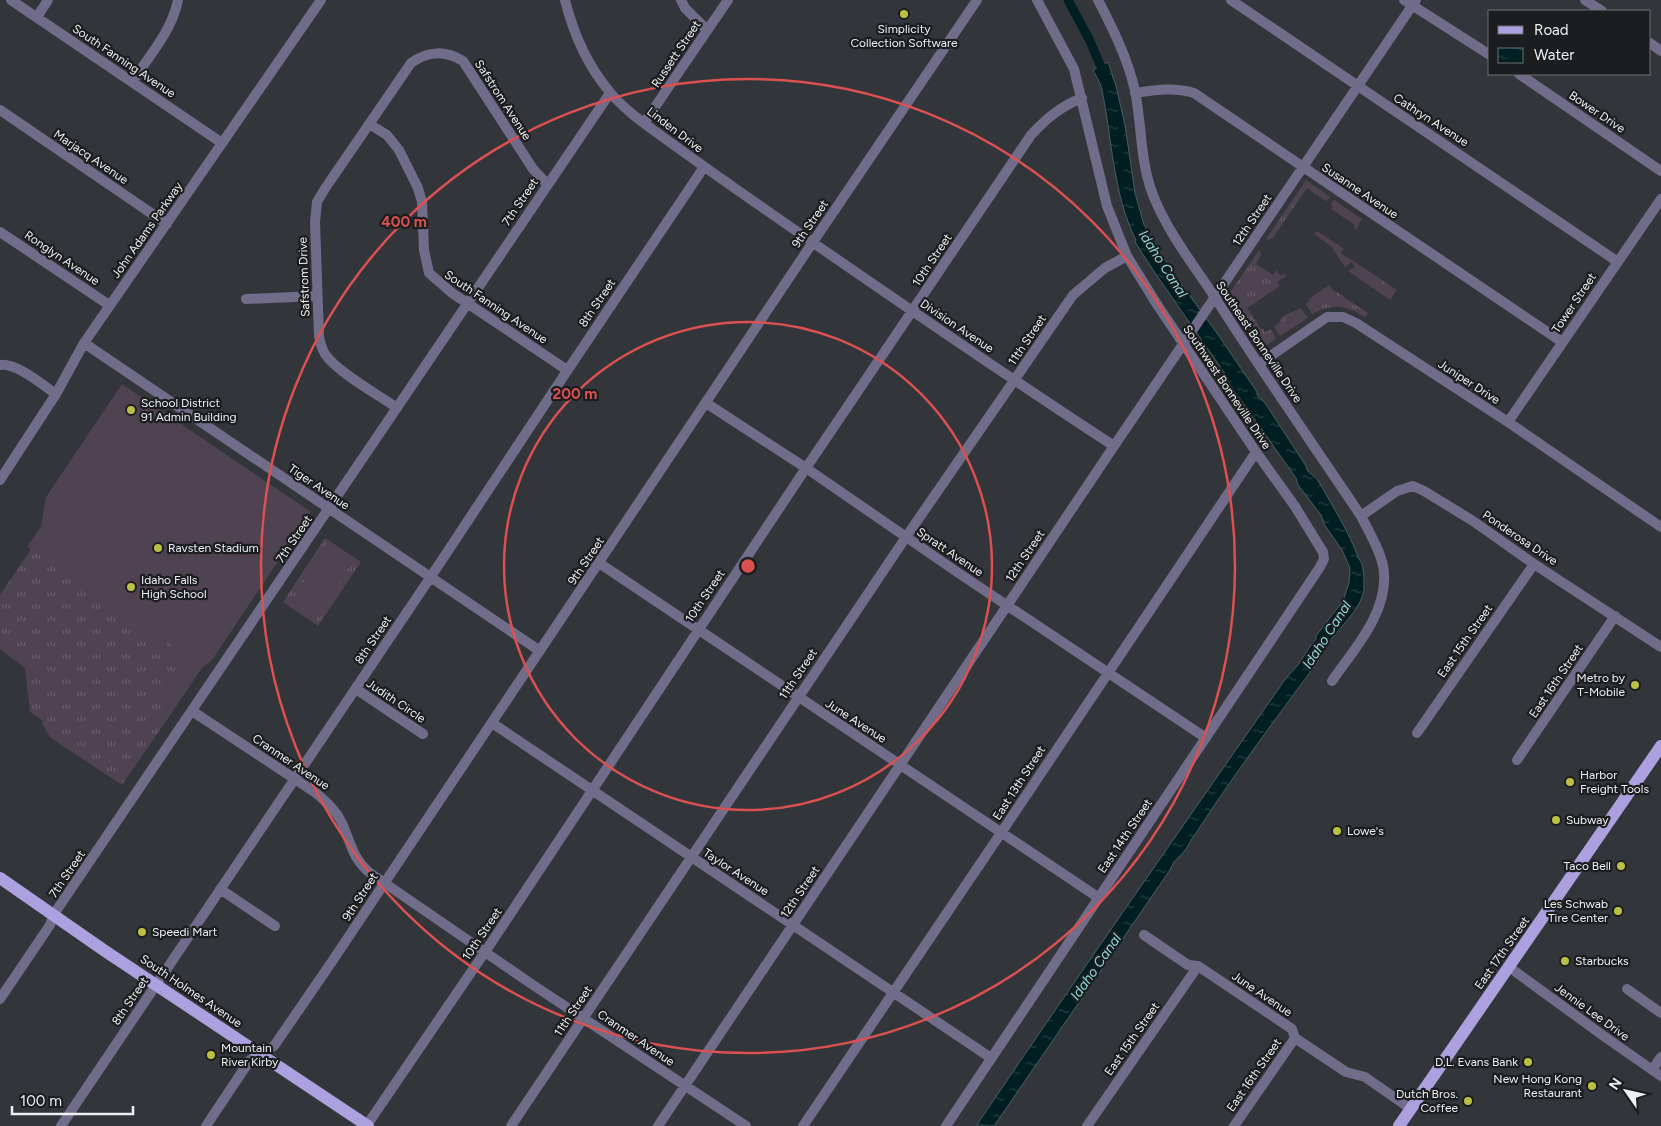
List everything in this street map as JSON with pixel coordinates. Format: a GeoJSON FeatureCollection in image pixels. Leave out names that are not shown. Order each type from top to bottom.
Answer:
{"type":"FeatureCollection","features":[{"type":"Feature","properties":{"kind":"main road","name":"East 17th Street"},"geometry":{"type":"LineString","coordinates":[[1399,1126],[1661,746]]}},
{"type":"Feature","properties":{"kind":"main road","name":"South Holmes Avenue"},"geometry":{"type":"LineString","coordinates":[[0,878],[361,1124]]}},
{"type":"Feature","properties":{"kind":"street","name":"South Fanning Avenue"},"geometry":{"type":"LineString","coordinates":[[11,0],[222,143]]}},
{"type":"Feature","properties":{"kind":"street"},"geometry":{"type":"LineString","coordinates":[[36,17],[48,0]]}},
{"type":"Feature","properties":{"kind":"street"},"geometry":{"type":"LineString","coordinates":[[132,82],[164,35],[178,0]]}},
{"type":"Feature","properties":{"kind":"street","name":"John Adams Parkway"},"geometry":{"type":"LineString","coordinates":[[0,480],[56,394],[84,343],[109,305],[321,0]]}},
{"type":"Feature","properties":{"kind":"street","name":"Linden Drive"},"geometry":{"type":"LineString","coordinates":[[565,0],[568,14],[585,52],[595,72],[610,92],[644,123],[813,242]]}},
{"type":"Feature","properties":{"kind":"street"},"geometry":{"type":"LineString","coordinates":[[680,0],[685,8],[707,30]]}},
{"type":"Feature","properties":{"kind":"street","name":"Russett Street"},"geometry":{"type":"LineString","coordinates":[[644,123],[728,0]]}},
{"type":"Feature","properties":{"kind":"street","name":"9th Street"},"geometry":{"type":"LineString","coordinates":[[206,1126],[250,1060],[274,1046],[332,963],[813,242],[975,4],[983,0]]}},
{"type":"Feature","properties":{"kind":"street","name":"Southwest Bonneville Drive"},"geometry":{"type":"LineString","coordinates":[[1037,0],[1074,68],[1107,206],[1127,256],[1256,452],[1294,505],[1323,552],[1324,559]]}},
{"type":"Feature","properties":{"kind":"street","name":"Southeast Bonneville Drive"},"geometry":{"type":"LineString","coordinates":[[1098,0],[1117,36],[1131,73],[1140,139],[1148,181],[1153,196],[1172,232],[1361,516],[1373,539],[1383,565],[1383,588],[1380,604],[1373,620],[1332,681]]}},
{"type":"Feature","properties":{"kind":"street","name":"Cathryn Avenue"},"geometry":{"type":"LineString","coordinates":[[1231,0],[1618,262]]}},
{"type":"Feature","properties":{"kind":"street"},"geometry":{"type":"LineString","coordinates":[[1585,0],[1600,10]]}},
{"type":"Feature","properties":{"kind":"street"},"geometry":{"type":"LineString","coordinates":[[1411,2],[1488,54]]}},
{"type":"Feature","properties":{"kind":"street","name":"12th Street"},"geometry":{"type":"LineString","coordinates":[[658,1126],[1357,87],[1411,2]]}},
{"type":"Feature","properties":{"kind":"street","name":"Safstrom Avenue"},"geometry":{"type":"LineString","coordinates":[[369,124],[411,63],[421,56],[433,54],[454,56],[463,61],[467,66],[534,168],[547,184]]}},
{"type":"Feature","properties":{"kind":"street","name":"Bower Drive"},"geometry":{"type":"LineString","coordinates":[[1520,75],[1661,170]]}},
{"type":"Feature","properties":{"kind":"street","name":"Susanne Avenue"},"geometry":{"type":"LineString","coordinates":[[1135,93],[1165,89],[1194,93],[1302,168],[1562,342]]}},
{"type":"Feature","properties":{"kind":"street","name":"7th Street"},"geometry":{"type":"LineString","coordinates":[[0,999],[50,924],[54,914],[610,92]]}},
{"type":"Feature","properties":{"kind":"street","name":"10th Street"},"geometry":{"type":"LineString","coordinates":[[361,1124],[485,952],[698,629],[1031,135],[1051,115],[1073,101],[1082,98]]}},
{"type":"Feature","properties":{"kind":"street","name":"Marjacq Avenue"},"geometry":{"type":"LineString","coordinates":[[0,110],[167,224]]}},
{"type":"Feature","properties":{"kind":"street","name":"South Fanning Avenue"},"geometry":{"type":"LineString","coordinates":[[369,124],[387,135],[399,150],[418,188],[422,202],[424,250],[429,273],[439,283],[567,370]]}},
{"type":"Feature","properties":{"kind":"street","name":"Safstrom Drive"},"geometry":{"type":"LineString","coordinates":[[369,124],[317,202],[315,222],[319,336],[325,354],[338,367],[397,408]]}},
{"type":"Feature","properties":{"kind":"street","name":"8th Street"},"geometry":{"type":"LineString","coordinates":[[61,1126],[356,689],[704,167]]}},
{"type":"Feature","properties":{"kind":"street","name":"Tower Street"},"geometry":{"type":"LineString","coordinates":[[1508,422],[1661,199]]}},
{"type":"Feature","properties":{"kind":"street","name":"Ronglyn Avenue"},"geometry":{"type":"LineString","coordinates":[[0,232],[109,305]]}},
{"type":"Feature","properties":{"kind":"street","name":"Division Avenue"},"geometry":{"type":"LineString","coordinates":[[813,242],[1114,446]]}},
{"type":"Feature","properties":{"kind":"street","name":"11th Street"},"geometry":{"type":"LineString","coordinates":[[511,1126],[906,537],[1073,295],[1105,268],[1127,256]]}},
{"type":"Feature","properties":{"kind":"street"},"geometry":{"type":"LineString","coordinates":[[246,299],[317,296]]}},
{"type":"Feature","properties":{"kind":"street","name":"Juniper Drive"},"geometry":{"type":"LineString","coordinates":[[1259,364],[1326,317],[1343,317],[1508,422],[1661,527]]}},
{"type":"Feature","properties":{"kind":"street","name":"Tiger Avenue"},"geometry":{"type":"LineString","coordinates":[[84,343],[540,651]]}},
{"type":"Feature","properties":{"kind":"street"},"geometry":{"type":"LineString","coordinates":[[2,362],[18,369],[56,394]]}},
{"type":"Feature","properties":{"kind":"street","name":"Spratt Avenue"},"geometry":{"type":"LineString","coordinates":[[706,403],[806,468],[1206,738]]}},
{"type":"Feature","properties":{"kind":"street","name":"East 13th Street"},"geometry":{"type":"LineString","coordinates":[[802,1126],[1001,834],[1107,672],[1256,452]]}},
{"type":"Feature","properties":{"kind":"street","name":"Ponderosa Drive"},"geometry":{"type":"LineString","coordinates":[[1361,516],[1397,491],[1413,486],[1473,521],[1534,564],[1661,647]]}},
{"type":"Feature","properties":{"kind":"street","name":"East 14th Street"},"geometry":{"type":"LineString","coordinates":[[946,1126],[1324,559]]}},
{"type":"Feature","properties":{"kind":"street","name":"June Avenue"},"geometry":{"type":"LineString","coordinates":[[599,563],[1099,898]]}},
{"type":"Feature","properties":{"kind":"street","name":"East 15th Street"},"geometry":{"type":"LineString","coordinates":[[1417,734],[1534,564]]}},
{"type":"Feature","properties":{"kind":"street","name":"East 16th Street"},"geometry":{"type":"LineString","coordinates":[[1517,760],[1615,616]]}},
{"type":"Feature","properties":{"kind":"street","name":"Judith Circle"},"geometry":{"type":"LineString","coordinates":[[356,689],[423,734]]}},
{"type":"Feature","properties":{"kind":"street","name":"Cranmer Avenue"},"geometry":{"type":"LineString","coordinates":[[192,711],[316,793],[328,804],[342,822],[354,854],[362,866],[384,883],[746,1126]]}},
{"type":"Feature","properties":{"kind":"street","name":"Taylor Avenue"},"geometry":{"type":"LineString","coordinates":[[492,723],[991,1058]]}},
{"type":"Feature","properties":{"kind":"street"},"geometry":{"type":"LineString","coordinates":[[220,889],[275,926]]}},
{"type":"Feature","properties":{"kind":"street","name":"June Avenue"},"geometry":{"type":"LineString","coordinates":[[1144,935],[1188,965],[1198,966],[1292,1029],[1295,1038],[1346,1072],[1365,1077],[1411,1109]]}},
{"type":"Feature","properties":{"kind":"street","name":"East 15th Street"},"geometry":{"type":"LineString","coordinates":[[1087,1126],[1198,966]]}},
{"type":"Feature","properties":{"kind":"street","name":"Jennie Lee Drive"},"geometry":{"type":"LineString","coordinates":[[1509,967],[1657,1073]]}},
{"type":"Feature","properties":{"kind":"street"},"geometry":{"type":"LineString","coordinates":[[1627,990],[1659,1008]]}},
{"type":"Feature","properties":{"kind":"street","name":"East 16th Street"},"geometry":{"type":"LineString","coordinates":[[1234,1126],[1295,1038]]}},
{"type":"Feature","properties":{"kind":"street"},"geometry":{"type":"LineString","coordinates":[[1657,1073],[1661,1057]]}},
{"type":"Feature","properties":{"kind":"green space"},"geometry":{"type":"Polygon","coordinates":[[[1306,180],[1330,197],[1327,201],[1324,200],[1307,188],[1273,238],[1266,239],[1306,180]]]}},
{"type":"Feature","properties":{"kind":"green space"},"geometry":{"type":"Polygon","coordinates":[[[1334,200],[1362,219],[1356,230],[1355,225],[1331,209],[1334,200]]]}},
{"type":"Feature","properties":{"kind":"green space"},"geometry":{"type":"Polygon","coordinates":[[[1317,231],[1344,249],[1341,253],[1397,290],[1390,300],[1348,271],[1355,267],[1352,262],[1345,267],[1331,246],[1314,234],[1317,231]]]}},
{"type":"Feature","properties":{"kind":"green space"},"geometry":{"type":"Polygon","coordinates":[[[1259,250],[1261,254],[1256,264],[1273,275],[1277,270],[1281,276],[1284,274],[1286,276],[1277,282],[1280,286],[1247,308],[1261,329],[1263,328],[1265,332],[1271,329],[1276,339],[1264,347],[1257,344],[1227,300],[1227,297],[1259,250]]]}},
{"type":"Feature","properties":{"kind":"green space"},"geometry":{"type":"Polygon","coordinates":[[[1329,285],[1368,313],[1365,317],[1351,310],[1339,307],[1327,308],[1312,314],[1306,304],[1309,302],[1309,299],[1329,285]]]}},
{"type":"Feature","properties":{"kind":"green space"},"geometry":{"type":"Polygon","coordinates":[[[1301,308],[1308,318],[1280,336],[1274,327],[1283,316],[1301,308]]]}},
{"type":"Feature","properties":{"kind":"green space","name":"Ravsten Stadium"},"geometry":{"type":"Polygon","coordinates":[[[122,384],[311,512],[212,660],[202,668],[173,711],[157,699],[182,662],[180,651],[27,547],[41,526],[46,497],[122,384]]]}},
{"type":"Feature","properties":{"kind":"green space"},"geometry":{"type":"Polygon","coordinates":[[[325,538],[361,562],[318,626],[283,602],[325,538]]]}},
{"type":"Feature","properties":{"kind":"green space"},"geometry":{"type":"Polygon","coordinates":[[[330,544],[354,560],[346,571],[322,555],[330,544]]]}},
{"type":"Feature","properties":{"kind":"green space"},"geometry":{"type":"Polygon","coordinates":[[[31,549],[180,651],[182,662],[157,699],[173,711],[122,785],[51,738],[42,724],[43,721],[30,712],[25,668],[0,649],[0,595],[31,549]]]}},
{"type":"Feature","properties":{"kind":"green space"},"geometry":{"type":"Polygon","coordinates":[[[320,559],[344,575],[337,586],[312,570],[320,559]]]}},
{"type":"Feature","properties":{"kind":"green space"},"geometry":{"type":"Polygon","coordinates":[[[309,573],[333,590],[326,601],[302,585],[309,573]]]}},
{"type":"Feature","properties":{"kind":"green space"},"geometry":{"type":"Polygon","coordinates":[[[300,588],[324,605],[316,616],[292,600],[300,588]]]}},
{"type":"Feature","properties":{"kind":"water","name":"Idaho Canal"},"geometry":{"type":"Polygon","coordinates":[[[1108,62],[1125,125],[1135,193],[1144,225],[1171,270],[1219,336],[1257,392],[1257,395],[1265,403],[1308,471],[1319,482],[1346,529],[1362,564],[1364,587],[1356,609],[1329,642],[1316,664],[1239,770],[1186,849],[1173,864],[994,1126],[976,1126],[1286,678],[1298,665],[1316,639],[1316,636],[1343,601],[1349,583],[1350,568],[1342,550],[1324,524],[1321,515],[1298,485],[1296,478],[1226,379],[1226,375],[1135,242],[1136,240],[1122,204],[1100,83],[1093,70],[1108,62]]]}},
{"type":"Feature","properties":{"kind":"waterway","name":"Idaho Canal"},"geometry":{"type":"LineString","coordinates":[[1068,0],[1089,39],[1105,76]]}},
{"type":"Feature","properties":{"kind":"place","name":"Simplicity Collection Software"},"geometry":{"type":"Point","coordinates":[904,14]}},
{"type":"Feature","properties":{"kind":"place","name":"School District 91 Admin Building"},"geometry":{"type":"Point","coordinates":[131,410]}},
{"type":"Feature","properties":{"kind":"place","name":"Ravsten Stadium"},"geometry":{"type":"Point","coordinates":[158,548]}},
{"type":"Feature","properties":{"kind":"place","name":"Idaho Falls High School"},"geometry":{"type":"Point","coordinates":[131,587]}},
{"type":"Feature","properties":{"kind":"place","name":"Metro by T-Mobile"},"geometry":{"type":"Point","coordinates":[1635,685]}},
{"type":"Feature","properties":{"kind":"place","name":"Harbor Freight Tools"},"geometry":{"type":"Point","coordinates":[1570,782]}},
{"type":"Feature","properties":{"kind":"place","name":"Subway"},"geometry":{"type":"Point","coordinates":[1556,820]}},
{"type":"Feature","properties":{"kind":"place","name":"Lowe's"},"geometry":{"type":"Point","coordinates":[1337,831]}},
{"type":"Feature","properties":{"kind":"place","name":"Taco Bell"},"geometry":{"type":"Point","coordinates":[1621,866]}},
{"type":"Feature","properties":{"kind":"place","name":"Les Schwab Tire Center"},"geometry":{"type":"Point","coordinates":[1618,911]}},
{"type":"Feature","properties":{"kind":"place","name":"Speedi Mart"},"geometry":{"type":"Point","coordinates":[142,932]}},
{"type":"Feature","properties":{"kind":"place","name":"Starbucks"},"geometry":{"type":"Point","coordinates":[1565,961]}},
{"type":"Feature","properties":{"kind":"place","name":"Mountain River Kirby"},"geometry":{"type":"Point","coordinates":[211,1055]}},
{"type":"Feature","properties":{"kind":"place","name":"D.L. Evans Bank"},"geometry":{"type":"Point","coordinates":[1528,1062]}},
{"type":"Feature","properties":{"kind":"place","name":"New Hong Kong Restaurant"},"geometry":{"type":"Point","coordinates":[1592,1086]}},
{"type":"Feature","properties":{"kind":"place","name":"Dutch Bros. Coffee"},"geometry":{"type":"Point","coordinates":[1468,1101]}}]}
